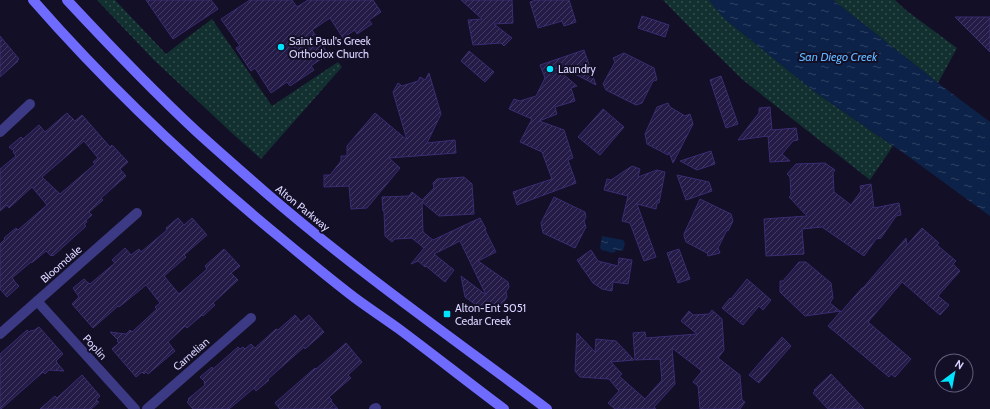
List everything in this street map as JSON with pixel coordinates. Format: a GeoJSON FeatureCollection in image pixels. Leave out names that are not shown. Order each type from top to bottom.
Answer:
{"type":"FeatureCollection","features":[{"type":"Feature","properties":{"kind":"main road"},"geometry":{"type":"LineString","coordinates":[[33,0],[81,53],[136,108],[188,158],[240,204],[287,244],[354,297],[399,329],[504,409]]}},
{"type":"Feature","properties":{"kind":"main road","name":"Alton Parkway"},"geometry":{"type":"LineString","coordinates":[[67,0],[179,115],[260,188],[360,269],[547,409]]}},
{"type":"Feature","properties":{"kind":"street"},"geometry":{"type":"LineString","coordinates":[[0,132],[30,104]]}},
{"type":"Feature","properties":{"kind":"street","name":"Bloomdale"},"geometry":{"type":"LineString","coordinates":[[0,334],[137,213]]}},
{"type":"Feature","properties":{"kind":"street","name":"Poplin"},"geometry":{"type":"LineString","coordinates":[[37,301],[135,409]]}},
{"type":"Feature","properties":{"kind":"street","name":"Carnelian"},"geometry":{"type":"LineString","coordinates":[[147,409],[251,318]]}},
{"type":"Feature","properties":{"kind":"green space"},"geometry":{"type":"Polygon","coordinates":[[[97,0],[115,0],[166,54],[212,19],[272,106],[338,62],[342,67],[261,159],[154,60],[97,0]]]}},
{"type":"Feature","properties":{"kind":"green space"},"geometry":{"type":"Polygon","coordinates":[[[663,0],[709,0],[725,19],[815,92],[893,146],[870,180],[743,80],[663,0]]]}},
{"type":"Feature","properties":{"kind":"green space"},"geometry":{"type":"Polygon","coordinates":[[[833,0],[895,0],[907,11],[957,48],[938,83],[833,0]]]}},
{"type":"Feature","properties":{"kind":"water","name":"San Diego Creek"},"geometry":{"type":"Polygon","coordinates":[[[709,0],[833,0],[990,122],[990,216],[905,154],[815,92],[725,19],[709,0]]]}},
{"type":"Feature","properties":{"kind":"water"},"geometry":{"type":"Polygon","coordinates":[[[602,236],[623,240],[625,243],[623,251],[617,250],[613,253],[602,250],[600,248],[602,236]]]}},
{"type":"Feature","properties":{"kind":"building"},"geometry":{"type":"Polygon","coordinates":[[[146,0],[211,0],[218,9],[173,39],[146,0]]]}},
{"type":"Feature","properties":{"kind":"building","name":"Saint Paul's Greek Orthodox Church"},"geometry":{"type":"Polygon","coordinates":[[[250,0],[292,0],[297,7],[308,0],[373,0],[381,12],[369,20],[372,24],[357,34],[355,30],[343,38],[330,18],[312,30],[328,54],[311,66],[314,70],[290,86],[287,82],[271,93],[255,68],[251,71],[236,48],[240,46],[221,19],[250,0]]]}},
{"type":"Feature","properties":{"kind":"building"},"geometry":{"type":"Polygon","coordinates":[[[461,0],[512,0],[513,23],[494,24],[512,38],[504,46],[501,43],[473,45],[468,20],[482,19],[461,0]]]}},
{"type":"Feature","properties":{"kind":"building"},"geometry":{"type":"Polygon","coordinates":[[[536,0],[569,0],[576,22],[564,26],[562,21],[538,28],[530,2],[536,0]]]}},
{"type":"Feature","properties":{"kind":"building"},"geometry":{"type":"Polygon","coordinates":[[[642,16],[669,25],[665,37],[638,28],[642,16]]]}},
{"type":"Feature","properties":{"kind":"building"},"geometry":{"type":"Polygon","coordinates":[[[955,17],[990,17],[990,52],[955,17]]]}},
{"type":"Feature","properties":{"kind":"building"},"geometry":{"type":"Polygon","coordinates":[[[0,36],[19,59],[0,77],[0,36]]]}},
{"type":"Feature","properties":{"kind":"building"},"geometry":{"type":"Polygon","coordinates":[[[584,50],[596,85],[558,65],[556,68],[577,86],[571,88],[575,101],[555,107],[557,114],[539,121],[564,130],[573,158],[568,160],[576,183],[517,205],[513,192],[552,179],[542,152],[520,142],[532,119],[509,109],[514,99],[520,101],[536,96],[545,78],[540,65],[584,50]]]}},
{"type":"Feature","properties":{"kind":"building"},"geometry":{"type":"Polygon","coordinates":[[[469,51],[494,72],[485,82],[461,61],[469,51]]]}},
{"type":"Feature","properties":{"kind":"building"},"geometry":{"type":"Polygon","coordinates":[[[624,53],[654,68],[657,80],[653,81],[642,103],[636,105],[606,90],[603,84],[615,62],[613,58],[624,53]]]}},
{"type":"Feature","properties":{"kind":"building"},"geometry":{"type":"Polygon","coordinates":[[[429,73],[441,114],[427,143],[455,140],[456,153],[389,158],[400,168],[367,208],[351,209],[349,186],[324,187],[324,175],[330,175],[341,161],[341,156],[347,156],[347,146],[375,113],[407,140],[393,92],[398,83],[402,86],[418,81],[420,77],[425,80],[429,73]]]}},
{"type":"Feature","properties":{"kind":"building"},"geometry":{"type":"Polygon","coordinates":[[[721,76],[738,124],[726,128],[710,80],[721,76]]]}},
{"type":"Feature","properties":{"kind":"building"},"geometry":{"type":"Polygon","coordinates":[[[668,103],[670,107],[685,116],[690,114],[693,124],[673,163],[669,152],[668,155],[647,144],[645,134],[657,107],[668,103]]]}},
{"type":"Feature","properties":{"kind":"building"},"geometry":{"type":"Polygon","coordinates":[[[770,107],[772,130],[796,128],[798,140],[793,141],[782,154],[790,161],[770,162],[768,136],[738,140],[759,113],[759,108],[770,107]]]}},
{"type":"Feature","properties":{"kind":"building"},"geometry":{"type":"Polygon","coordinates":[[[603,109],[624,127],[600,155],[578,137],[603,109]]]}},
{"type":"Feature","properties":{"kind":"building"},"geometry":{"type":"Polygon","coordinates":[[[67,113],[75,121],[82,115],[110,147],[112,145],[128,162],[120,169],[126,176],[101,198],[103,200],[89,212],[92,215],[86,220],[87,222],[84,224],[86,226],[53,256],[46,251],[12,278],[19,286],[7,297],[0,289],[0,244],[5,239],[4,238],[16,228],[18,230],[47,205],[32,187],[9,208],[7,205],[0,211],[0,169],[16,156],[13,152],[14,151],[9,147],[21,137],[23,139],[39,125],[45,132],[67,113]],[[84,141],[42,177],[60,194],[95,164],[93,162],[98,158],[84,141]]]}},
{"type":"Feature","properties":{"kind":"building"},"geometry":{"type":"Polygon","coordinates":[[[711,151],[715,164],[697,170],[680,161],[711,151]]]}},
{"type":"Feature","properties":{"kind":"building"},"geometry":{"type":"Polygon","coordinates":[[[825,163],[835,170],[833,173],[834,192],[851,205],[861,191],[860,186],[871,184],[874,208],[899,203],[901,215],[896,216],[881,238],[876,239],[864,256],[822,227],[802,229],[804,254],[766,256],[764,219],[807,216],[789,197],[791,195],[790,177],[787,174],[796,164],[825,163]]]}},
{"type":"Feature","properties":{"kind":"building"},"geometry":{"type":"Polygon","coordinates":[[[632,166],[640,169],[638,177],[657,170],[665,172],[659,203],[657,203],[656,209],[637,204],[656,257],[644,261],[630,223],[622,221],[628,196],[604,190],[607,179],[611,180],[632,166]]]}},
{"type":"Feature","properties":{"kind":"building"},"geometry":{"type":"Polygon","coordinates":[[[677,175],[709,182],[712,191],[686,200],[677,175]]]}},
{"type":"Feature","properties":{"kind":"building"},"geometry":{"type":"Polygon","coordinates":[[[464,177],[472,184],[474,214],[439,216],[422,202],[423,232],[433,240],[480,218],[496,252],[478,261],[508,282],[509,287],[506,292],[507,297],[499,309],[493,309],[486,312],[465,297],[461,276],[486,295],[460,241],[434,254],[454,270],[445,282],[418,261],[411,264],[424,248],[412,238],[395,239],[392,242],[385,236],[382,197],[409,196],[412,192],[422,200],[434,188],[433,183],[437,179],[464,177]]]}},
{"type":"Feature","properties":{"kind":"building"},"geometry":{"type":"Polygon","coordinates":[[[554,197],[585,212],[586,217],[584,221],[586,227],[575,248],[543,233],[541,223],[554,197]]]}},
{"type":"Feature","properties":{"kind":"building"},"geometry":{"type":"Polygon","coordinates":[[[700,199],[731,214],[733,221],[718,248],[720,253],[708,256],[707,253],[686,242],[684,234],[700,199]]]}},
{"type":"Feature","properties":{"kind":"building"},"geometry":{"type":"Polygon","coordinates":[[[178,218],[184,225],[192,218],[207,235],[184,255],[186,257],[164,276],[179,294],[207,269],[205,266],[224,249],[240,266],[231,273],[238,280],[213,303],[215,305],[203,316],[202,315],[187,328],[185,326],[168,342],[175,351],[148,374],[146,372],[144,374],[142,372],[136,377],[112,349],[119,343],[110,332],[126,334],[130,330],[132,332],[157,309],[155,307],[160,303],[146,285],[119,307],[118,306],[93,328],[72,304],[79,297],[73,288],[84,279],[90,284],[115,263],[112,260],[125,248],[131,255],[139,249],[141,252],[167,230],[166,228],[178,218]]]}},
{"type":"Feature","properties":{"kind":"building"},"geometry":{"type":"Polygon","coordinates":[[[922,228],[939,243],[937,245],[956,261],[953,264],[960,271],[938,296],[949,305],[940,315],[902,282],[868,322],[911,359],[895,377],[891,374],[889,377],[828,326],[906,238],[907,245],[922,228]]]}},
{"type":"Feature","properties":{"kind":"building"},"geometry":{"type":"Polygon","coordinates":[[[679,249],[690,279],[678,283],[667,253],[679,249]]]}},
{"type":"Feature","properties":{"kind":"building"},"geometry":{"type":"Polygon","coordinates":[[[591,250],[598,261],[618,266],[619,258],[632,260],[628,284],[613,282],[612,291],[602,289],[593,283],[577,260],[591,250]]]}},
{"type":"Feature","properties":{"kind":"building"},"geometry":{"type":"Polygon","coordinates":[[[799,262],[806,262],[831,283],[833,298],[830,303],[840,311],[805,316],[780,292],[780,281],[783,281],[799,262]]]}},
{"type":"Feature","properties":{"kind":"building"},"geometry":{"type":"Polygon","coordinates":[[[747,279],[771,300],[763,310],[759,306],[743,325],[722,308],[747,279]]]}},
{"type":"Feature","properties":{"kind":"building"},"geometry":{"type":"Polygon","coordinates":[[[712,310],[722,319],[724,350],[718,358],[740,375],[742,400],[745,402],[740,409],[700,409],[698,386],[693,382],[702,371],[672,348],[675,384],[654,407],[656,409],[615,409],[608,403],[619,391],[609,379],[580,377],[575,371],[577,333],[595,352],[596,339],[616,341],[634,360],[611,362],[622,374],[619,376],[645,399],[662,380],[660,359],[635,360],[633,333],[645,332],[646,338],[697,334],[681,321],[689,311],[693,315],[709,314],[712,310]]]}},
{"type":"Feature","properties":{"kind":"building"},"geometry":{"type":"Polygon","coordinates":[[[295,315],[301,322],[309,315],[324,332],[305,349],[304,347],[256,391],[254,388],[229,409],[193,409],[187,402],[189,400],[188,399],[205,385],[205,382],[200,377],[212,367],[213,369],[238,347],[240,349],[243,347],[245,349],[251,344],[255,348],[276,329],[278,330],[295,315]]]}},
{"type":"Feature","properties":{"kind":"building"},"geometry":{"type":"Polygon","coordinates":[[[39,327],[63,354],[56,361],[64,371],[49,370],[45,374],[43,372],[0,409],[0,354],[27,330],[29,332],[32,330],[33,331],[39,327]]]}},
{"type":"Feature","properties":{"kind":"building"},"geometry":{"type":"Polygon","coordinates":[[[782,337],[791,346],[759,383],[749,375],[782,337]]]}},
{"type":"Feature","properties":{"kind":"building"},"geometry":{"type":"Polygon","coordinates":[[[346,343],[362,362],[348,375],[351,378],[329,397],[338,409],[280,409],[275,403],[276,402],[346,343]]]}},
{"type":"Feature","properties":{"kind":"building"},"geometry":{"type":"Polygon","coordinates":[[[831,374],[864,409],[828,409],[813,393],[815,391],[814,390],[831,374]]]}},
{"type":"Feature","properties":{"kind":"building"},"geometry":{"type":"Polygon","coordinates":[[[82,375],[100,396],[96,400],[99,402],[91,409],[40,409],[55,396],[57,398],[82,375]]]}},
{"type":"Feature","properties":{"kind":"place","name":"Saint Paul's Greek Orthodox Church"},"geometry":{"type":"Point","coordinates":[281,47]}},
{"type":"Feature","properties":{"kind":"place","name":"Laundry"},"geometry":{"type":"Point","coordinates":[550,69]}},
{"type":"Feature","properties":{"kind":"place","name":"Alton-Ent 5051 Cedar Creek"},"geometry":{"type":"Point","coordinates":[447,314]}}]}
